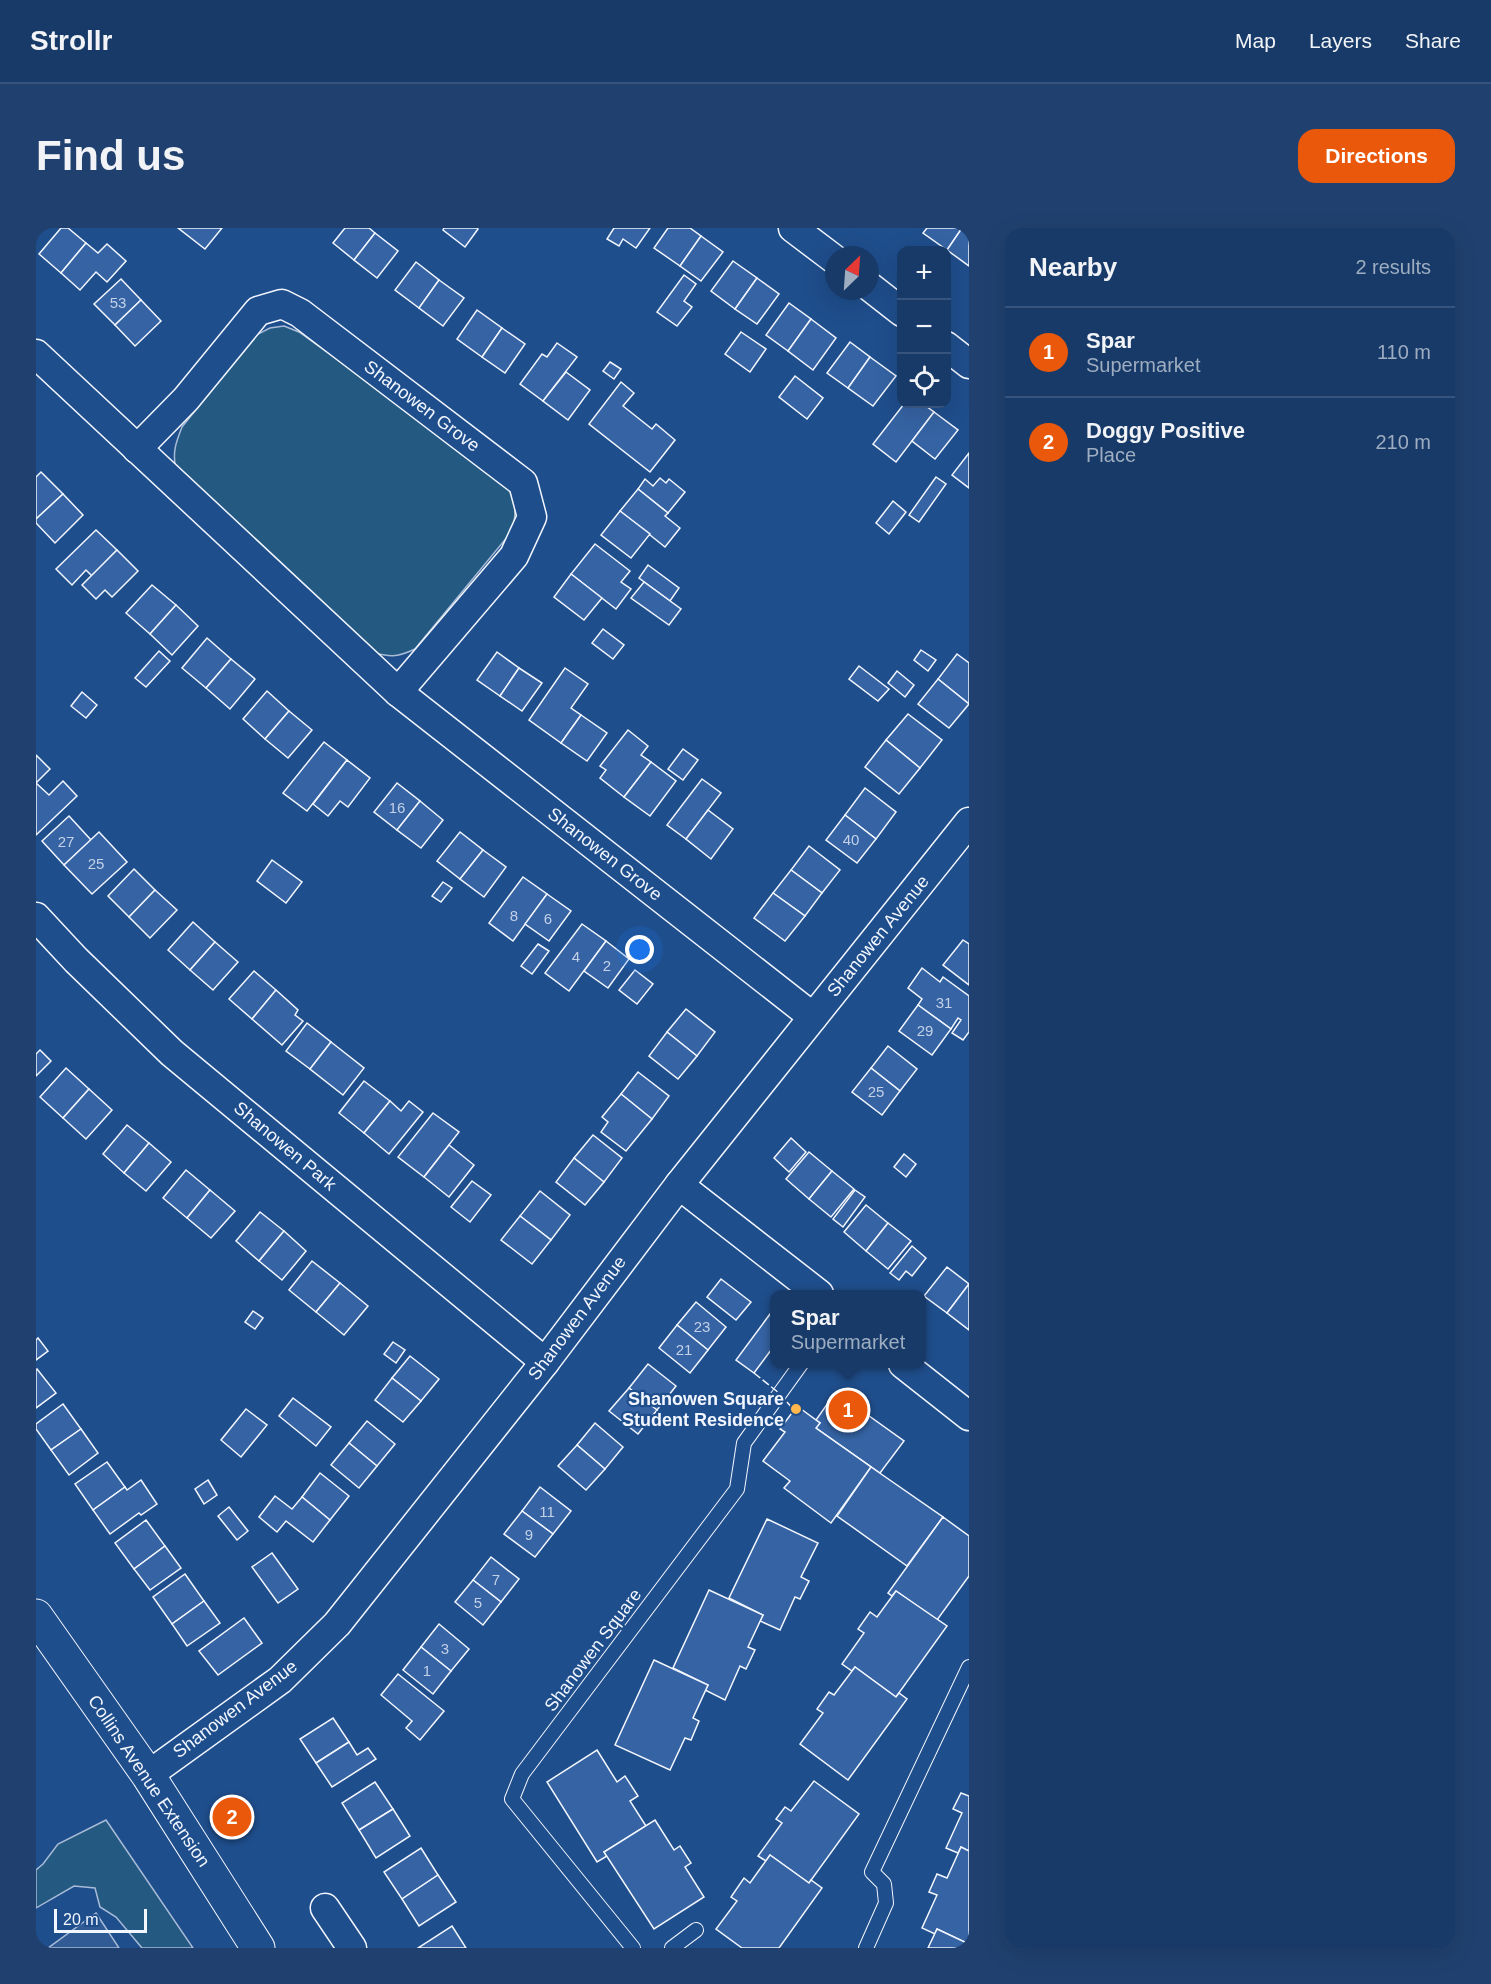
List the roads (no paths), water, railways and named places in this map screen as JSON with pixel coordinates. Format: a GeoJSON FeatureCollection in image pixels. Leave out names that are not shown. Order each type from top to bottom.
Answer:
{"type":"FeatureCollection","features":[{"type":"Feature","properties":{"kind":"main road","name":"Collins Avenue Extension"},"geometry":{"type":"LineString","coordinates":[[36,1616],[148,1775],[258,1948]]}},
{"type":"Feature","properties":{"kind":"street"},"geometry":{"type":"LineString","coordinates":[[794,228],[825,252]]}},
{"type":"Feature","properties":{"kind":"street"},"geometry":{"type":"LineString","coordinates":[[879,294],[897,308]]}},
{"type":"Feature","properties":{"kind":"street","name":"Shanowen Grove"},"geometry":{"type":"LineString","coordinates":[[137,449],[186,399],[258,311],[282,304],[300,313],[523,483],[532,517],[514,556],[398,692]]}},
{"type":"Feature","properties":{"kind":"street"},"geometry":{"type":"LineString","coordinates":[[951,350],[969,364]]}},
{"type":"Feature","properties":{"kind":"street","name":"Shanowen Grove"},"geometry":{"type":"LineString","coordinates":[[36,354],[398,692],[813,1017]]}},
{"type":"Feature","properties":{"kind":"street","name":"Shanowen Avenue"},"geometry":{"type":"LineString","coordinates":[[148,1775],[280,1680],[337,1624],[544,1362],[679,1185],[969,822]]}},
{"type":"Feature","properties":{"kind":"street","name":"Shanowen Park"},"geometry":{"type":"LineString","coordinates":[[36,917],[76,960],[172,1053],[544,1362]]}},
{"type":"Feature","properties":{"kind":"street"},"geometry":{"type":"LineString","coordinates":[[679,1185],[814,1290]]}},
{"type":"Feature","properties":{"kind":"street"},"geometry":{"type":"LineString","coordinates":[[908,1368],[969,1416]]}},
{"type":"Feature","properties":{"kind":"street"},"geometry":{"type":"LineString","coordinates":[[325,1908],[351,1948]]}},
{"type":"Feature","properties":{"kind":"lane","name":"Shanowen Square"},"geometry":{"type":"LineString","coordinates":[[633,1948],[512,1799],[522,1774],[737,1489],[744,1443],[798,1368]]}},
{"type":"Feature","properties":{"kind":"lane"},"geometry":{"type":"LineString","coordinates":[[866,1948],[886,1903],[884,1884],[873,1872],[969,1667]]}},
{"type":"Feature","properties":{"kind":"lane"},"geometry":{"type":"LineString","coordinates":[[672,1948],[696,1930]]}},
{"type":"Feature","properties":{"kind":"place","name":"Shanowen Square Student Residence"},"geometry":{"type":"Point","coordinates":[796,1409]}},
{"type":"Feature","properties":{"kind":"place","name":"Spar"},"geometry":{"type":"Point","coordinates":[848,1410]}},
{"type":"Feature","properties":{"kind":"place","name":"Doggy Positive"},"geometry":{"type":"Point","coordinates":[232,1817]}}]}
